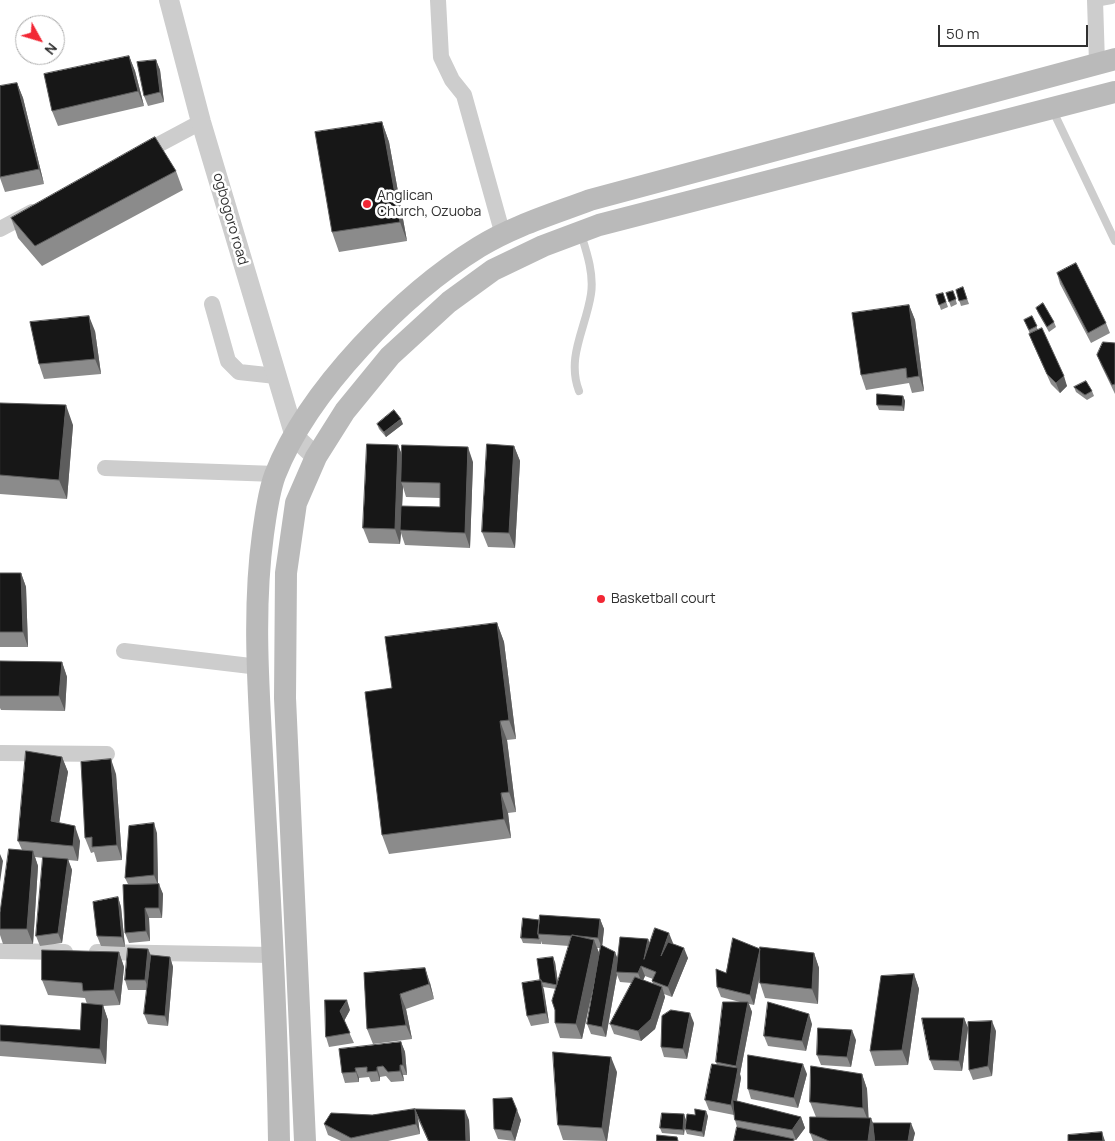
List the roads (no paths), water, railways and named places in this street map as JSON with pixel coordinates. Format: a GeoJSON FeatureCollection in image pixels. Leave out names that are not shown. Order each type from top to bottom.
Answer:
{"type":"FeatureCollection","features":[{"type":"Feature","properties":{"kind":"main road"},"geometry":{"type":"LineString","coordinates":[[279,1141],[278,1058],[259,666],[258,571],[268,502],[276,474],[295,437],[321,394],[372,334],[431,280],[480,247],[530,222],[590,200],[1106,61]]}},
{"type":"Feature","properties":{"kind":"main road"},"geometry":{"type":"LineString","coordinates":[[305,1141],[285,698],[286,573],[296,503],[316,457],[345,411],[390,356],[449,302],[493,270],[543,246],[628,218],[1052,110],[1115,92]]}},
{"type":"Feature","properties":{"kind":"street","name":"ogbogoro road"},"geometry":{"type":"LineString","coordinates":[[168,0],[201,122],[295,437]]}},
{"type":"Feature","properties":{"kind":"street"},"geometry":{"type":"LineString","coordinates":[[438,0],[441,58],[452,80],[464,96],[504,235]]}},
{"type":"Feature","properties":{"kind":"street"},"geometry":{"type":"LineString","coordinates":[[1095,1],[1106,61]]}},
{"type":"Feature","properties":{"kind":"street"},"geometry":{"type":"LineString","coordinates":[[131,159],[201,122]]}},
{"type":"Feature","properties":{"kind":"street"},"geometry":{"type":"LineString","coordinates":[[0,229],[44,206]]}},
{"type":"Feature","properties":{"kind":"street"},"geometry":{"type":"LineString","coordinates":[[212,304],[228,361],[239,372],[276,376]]}},
{"type":"Feature","properties":{"kind":"street"},"geometry":{"type":"LineString","coordinates":[[295,437],[316,457]]}},
{"type":"Feature","properties":{"kind":"street"},"geometry":{"type":"LineString","coordinates":[[105,468],[276,474]]}},
{"type":"Feature","properties":{"kind":"street"},"geometry":{"type":"LineString","coordinates":[[124,651],[259,666]]}},
{"type":"Feature","properties":{"kind":"street"},"geometry":{"type":"LineString","coordinates":[[0,753],[107,754]]}},
{"type":"Feature","properties":{"kind":"street"},"geometry":{"type":"LineString","coordinates":[[0,951],[272,955]]}},
{"type":"Feature","properties":{"kind":"lane"},"geometry":{"type":"LineString","coordinates":[[1095,1],[1112,0]]}},
{"type":"Feature","properties":{"kind":"lane"},"geometry":{"type":"LineString","coordinates":[[1052,110],[1115,241]]}},
{"type":"Feature","properties":{"kind":"lane"},"geometry":{"type":"LineString","coordinates":[[579,392],[574,379],[575,355],[591,293],[589,261],[581,232]]}},
{"type":"Feature","properties":{"kind":"place","name":"Anglican Church, Ozuoba"},"geometry":{"type":"Point","coordinates":[367,204]}},
{"type":"Feature","properties":{"kind":"place","name":"Basketball court"},"geometry":{"type":"Point","coordinates":[601,599]}}]}
